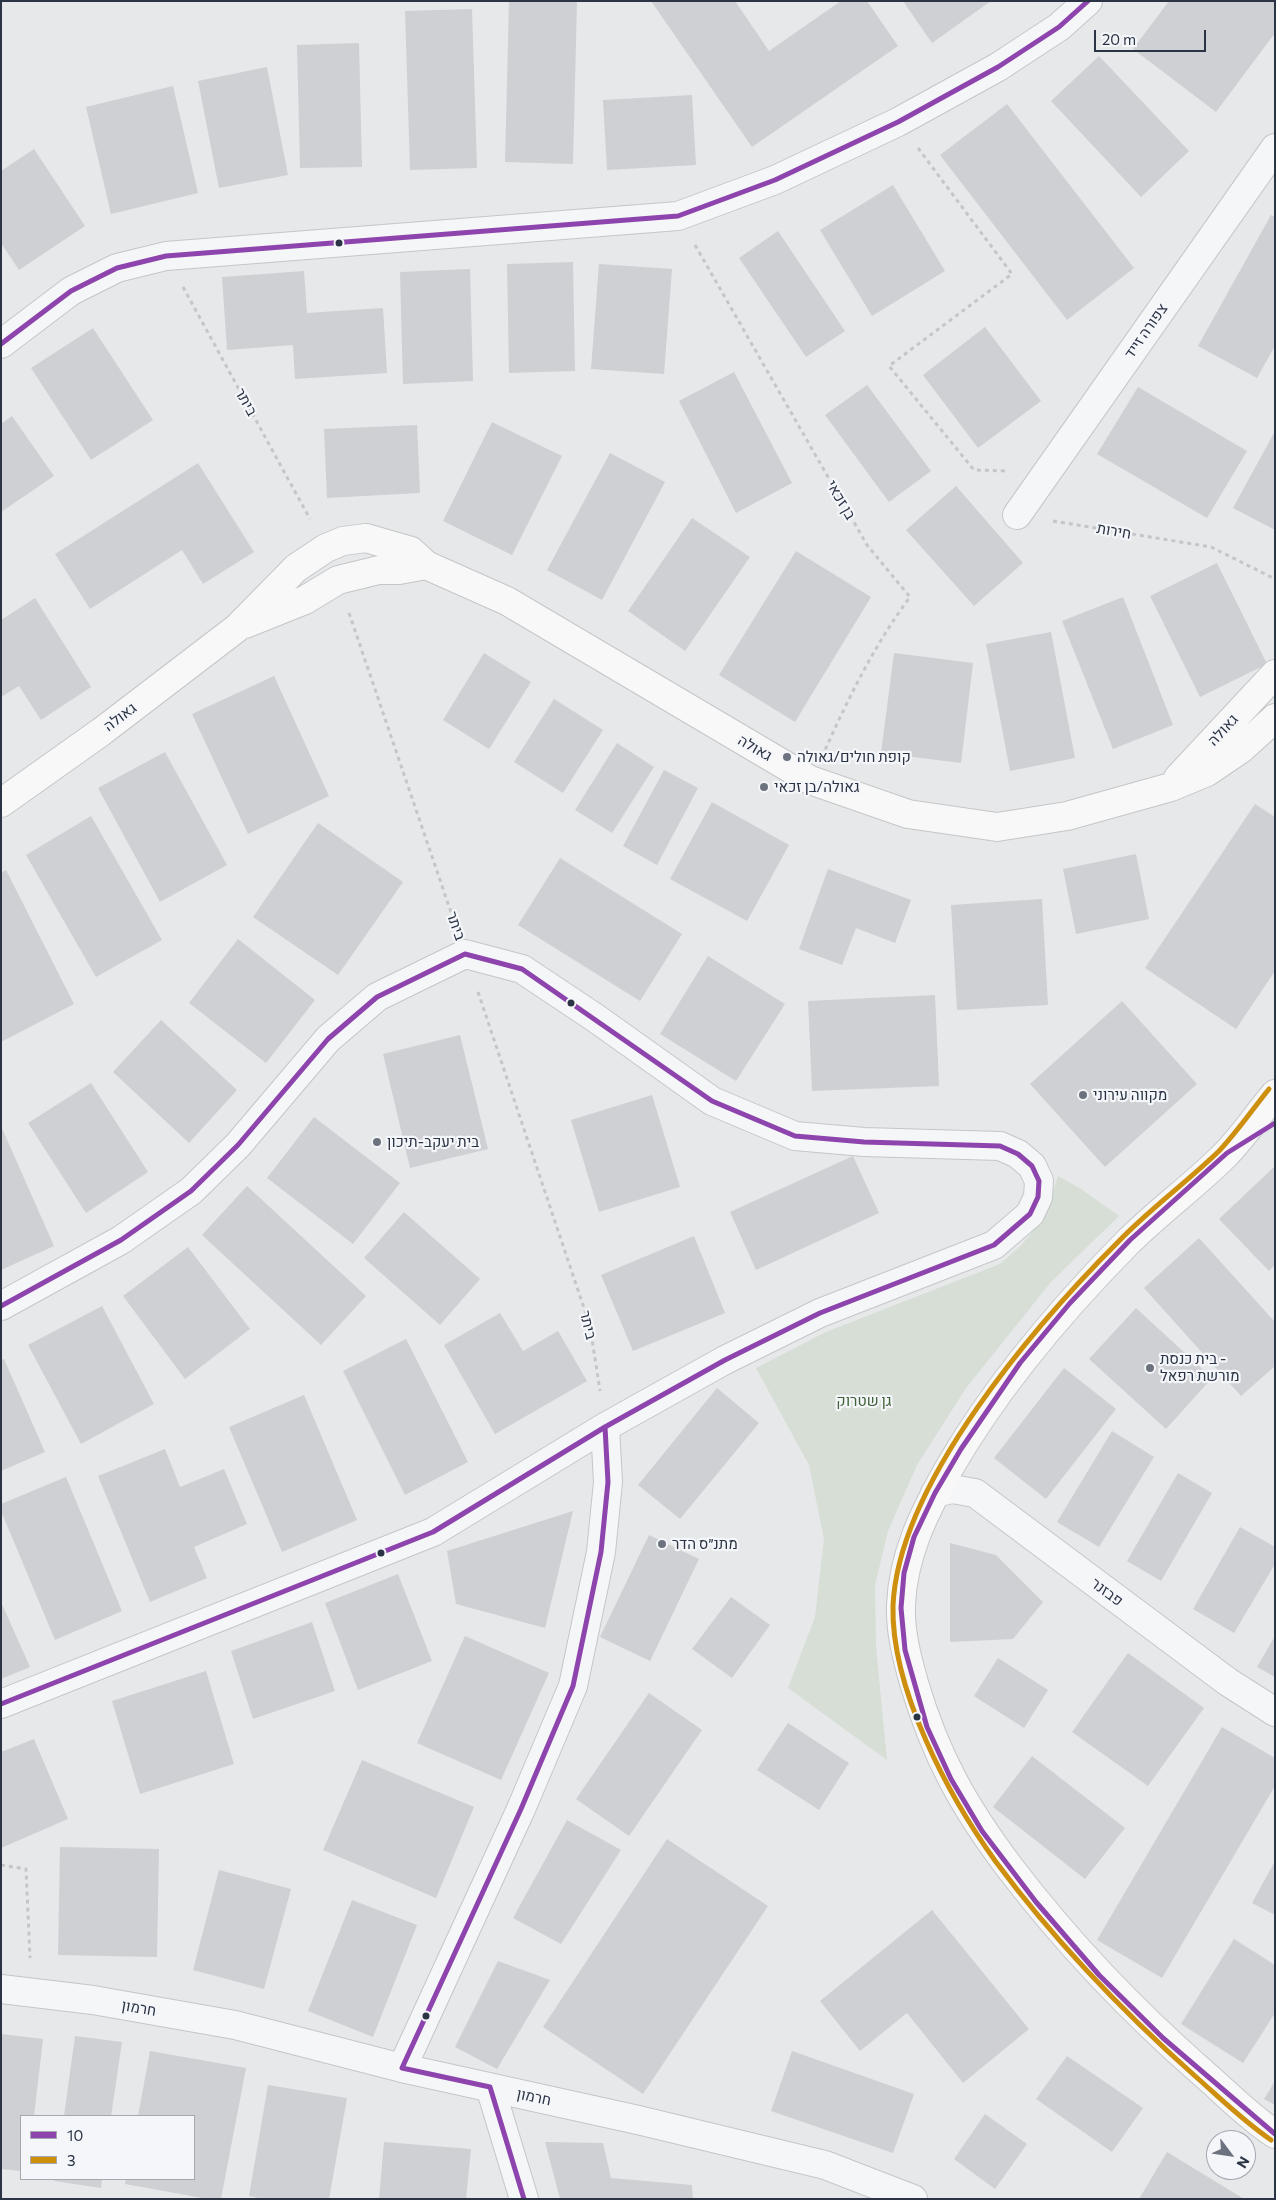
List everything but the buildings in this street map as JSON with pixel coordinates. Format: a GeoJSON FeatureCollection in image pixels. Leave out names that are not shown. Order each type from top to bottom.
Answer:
{"type":"FeatureCollection","features":[{"type":"Feature","properties":{"kind":"street"},"geometry":{"type":"LineString","coordinates":[[1,344],[79,288],[116,268],[166,256],[678,216],[775,180],[898,122],[998,67],[1059,27],[1088,1]]}},
{"type":"Feature","properties":{"kind":"street","name":"צפורה זייד"},"geometry":{"type":"LineString","coordinates":[[1017,515],[1275,148]]}},
{"type":"Feature","properties":{"kind":"street","name":"גאולה"},"geometry":{"type":"LineString","coordinates":[[1,803],[101,732],[237,628],[296,568],[326,548],[343,540],[366,538],[411,551],[426,566],[507,601],[810,780],[908,814],[996,826],[1067,816],[1170,786],[1207,772],[1241,749],[1275,718]]}},
{"type":"Feature","properties":{"kind":"street","name":"גאולה"},"geometry":{"type":"LineString","coordinates":[[237,628],[305,600],[338,580],[379,570],[399,570],[426,566]]}},
{"type":"Feature","properties":{"kind":"street","name":"גאולה"},"geometry":{"type":"LineString","coordinates":[[1170,786],[1275,674]]}},
{"type":"Feature","properties":{"kind":"street"},"geometry":{"type":"LineString","coordinates":[[1,1306],[121,1240],[191,1191],[238,1145],[328,1040],[370,1003],[377,997],[465,954],[522,969],[594,1017],[712,1101],[795,1136],[864,1142],[1000,1146],[1018,1154],[1032,1166],[1039,1181],[1038,1197],[1030,1214],[994,1245],[820,1313],[725,1360],[605,1426],[433,1532],[1,1704]]}},
{"type":"Feature","properties":{"kind":"street"},"geometry":{"type":"LineString","coordinates":[[1275,1094],[1227,1153],[1130,1240],[1070,1303],[1020,1363],[961,1449],[935,1493],[914,1537],[904,1573],[901,1608],[905,1650],[927,1727],[951,1779],[982,1831],[1036,1902],[1099,1975],[1163,2038],[1275,2134]]}},
{"type":"Feature","properties":{"kind":"street"},"geometry":{"type":"LineString","coordinates":[[1227,1153],[1275,1124]]}},
{"type":"Feature","properties":{"kind":"street"},"geometry":{"type":"LineString","coordinates":[[402,2068],[521,1809],[573,1686],[601,1552],[608,1482],[605,1426]]}},
{"type":"Feature","properties":{"kind":"street","name":"פבזנר"},"geometry":{"type":"LineString","coordinates":[[935,1493],[952,1489],[975,1493],[1228,1682],[1275,1712]]}},
{"type":"Feature","properties":{"kind":"street","name":"חרמון"},"geometry":{"type":"LineString","coordinates":[[1,1989],[93,2000],[235,2025],[402,2068],[825,2165],[913,2199]]}},
{"type":"Feature","properties":{"kind":"street"},"geometry":{"type":"LineString","coordinates":[[490,2087],[524,2199]]}},
{"type":"Feature","properties":{"kind":"path"},"geometry":{"type":"LineString","coordinates":[[898,122],[1012,274],[889,366],[974,470],[1048,471]]}},
{"type":"Feature","properties":{"kind":"path","name":"בן זכאי"},"geometry":{"type":"LineString","coordinates":[[678,216],[867,545],[910,598],[888,628],[844,707],[810,780]]}},
{"type":"Feature","properties":{"kind":"path","name":"ביתר"},"geometry":{"type":"LineString","coordinates":[[166,256],[326,548]]}},
{"type":"Feature","properties":{"kind":"path","name":"חירות"},"geometry":{"type":"LineString","coordinates":[[1017,515],[1211,547],[1275,579]]}},
{"type":"Feature","properties":{"kind":"path","name":"ביתר"},"geometry":{"type":"LineString","coordinates":[[338,580],[590,1326],[605,1426]]}},
{"type":"Feature","properties":{"kind":"path"},"geometry":{"type":"LineString","coordinates":[[1,1865],[26,1869],[31,1993]]}},
{"type":"Feature","properties":{"kind":"green space","name":"גן שטרוק"},"geometry":{"type":"Polygon","coordinates":[[[1058,1176],[1081,1189],[1119,1216],[1051,1282],[966,1388],[917,1465],[888,1531],[875,1585],[876,1647],[887,1760],[788,1688],[815,1617],[824,1539],[809,1465],[756,1368],[826,1332],[1000,1264],[1022,1244],[1037,1226],[1043,1216],[1058,1176]]]}},
{"type":"Feature","properties":{"kind":"transit line","name":"10"},"geometry":{"type":"LineString","coordinates":[[1,344],[71,291],[117,268],[166,256],[678,216],[775,180],[898,122],[998,67],[1059,27],[1088,1]]}},
{"type":"Feature","properties":{"kind":"transit line","name":"10"},"geometry":{"type":"LineString","coordinates":[[1,1306],[121,1240],[191,1191],[238,1145],[328,1039],[377,997],[465,954],[522,969],[712,1101],[795,1136],[864,1142],[1000,1146],[1018,1154],[1032,1166],[1039,1181],[1038,1197],[1030,1214],[994,1245],[820,1313],[725,1360],[605,1427],[433,1532],[1,1704]]}},
{"type":"Feature","properties":{"kind":"transit line","name":"3"},"geometry":{"type":"LineString","coordinates":[[1269,1089],[1219,1151],[1132,1228],[1086,1275],[1013,1360],[977,1408],[945,1458],[919,1509],[901,1558],[893,1606],[895,1638],[902,1672],[912,1706],[926,1741],[960,1806],[996,1862],[1065,1947],[1115,2000],[1223,2101],[1271,2140]]}},
{"type":"Feature","properties":{"kind":"transit line","name":"10"},"geometry":{"type":"LineString","coordinates":[[1275,1123],[1227,1153],[1130,1240],[1070,1303],[1020,1363],[961,1449],[935,1493],[914,1537],[904,1573],[901,1608],[905,1650],[927,1727],[951,1779],[982,1831],[1036,1902],[1099,1975],[1163,2038],[1275,2134]]}},
{"type":"Feature","properties":{"kind":"transit line","name":"10"},"geometry":{"type":"LineString","coordinates":[[524,2199],[490,2087],[402,2068],[521,1809],[573,1686],[601,1552],[608,1482],[605,1427]]}},
{"type":"Feature","properties":{"kind":"place","name":"קופת חולים/גאולה"},"geometry":{"type":"Point","coordinates":[787,757]}},
{"type":"Feature","properties":{"kind":"place","name":"גאולה/בן זכאי"},"geometry":{"type":"Point","coordinates":[764,787]}},
{"type":"Feature","properties":{"kind":"place","name":"מקווה עירוני"},"geometry":{"type":"Point","coordinates":[1083,1095]}},
{"type":"Feature","properties":{"kind":"place","name":"בית יעקב-תיכון"},"geometry":{"type":"Point","coordinates":[377,1142]}},
{"type":"Feature","properties":{"kind":"place","name":"בית כנסת - מורשת רפאל"},"geometry":{"type":"Point","coordinates":[1150,1368]}},
{"type":"Feature","properties":{"kind":"place","name":"מתנ״ס הדר"},"geometry":{"type":"Point","coordinates":[662,1544]}}]}
